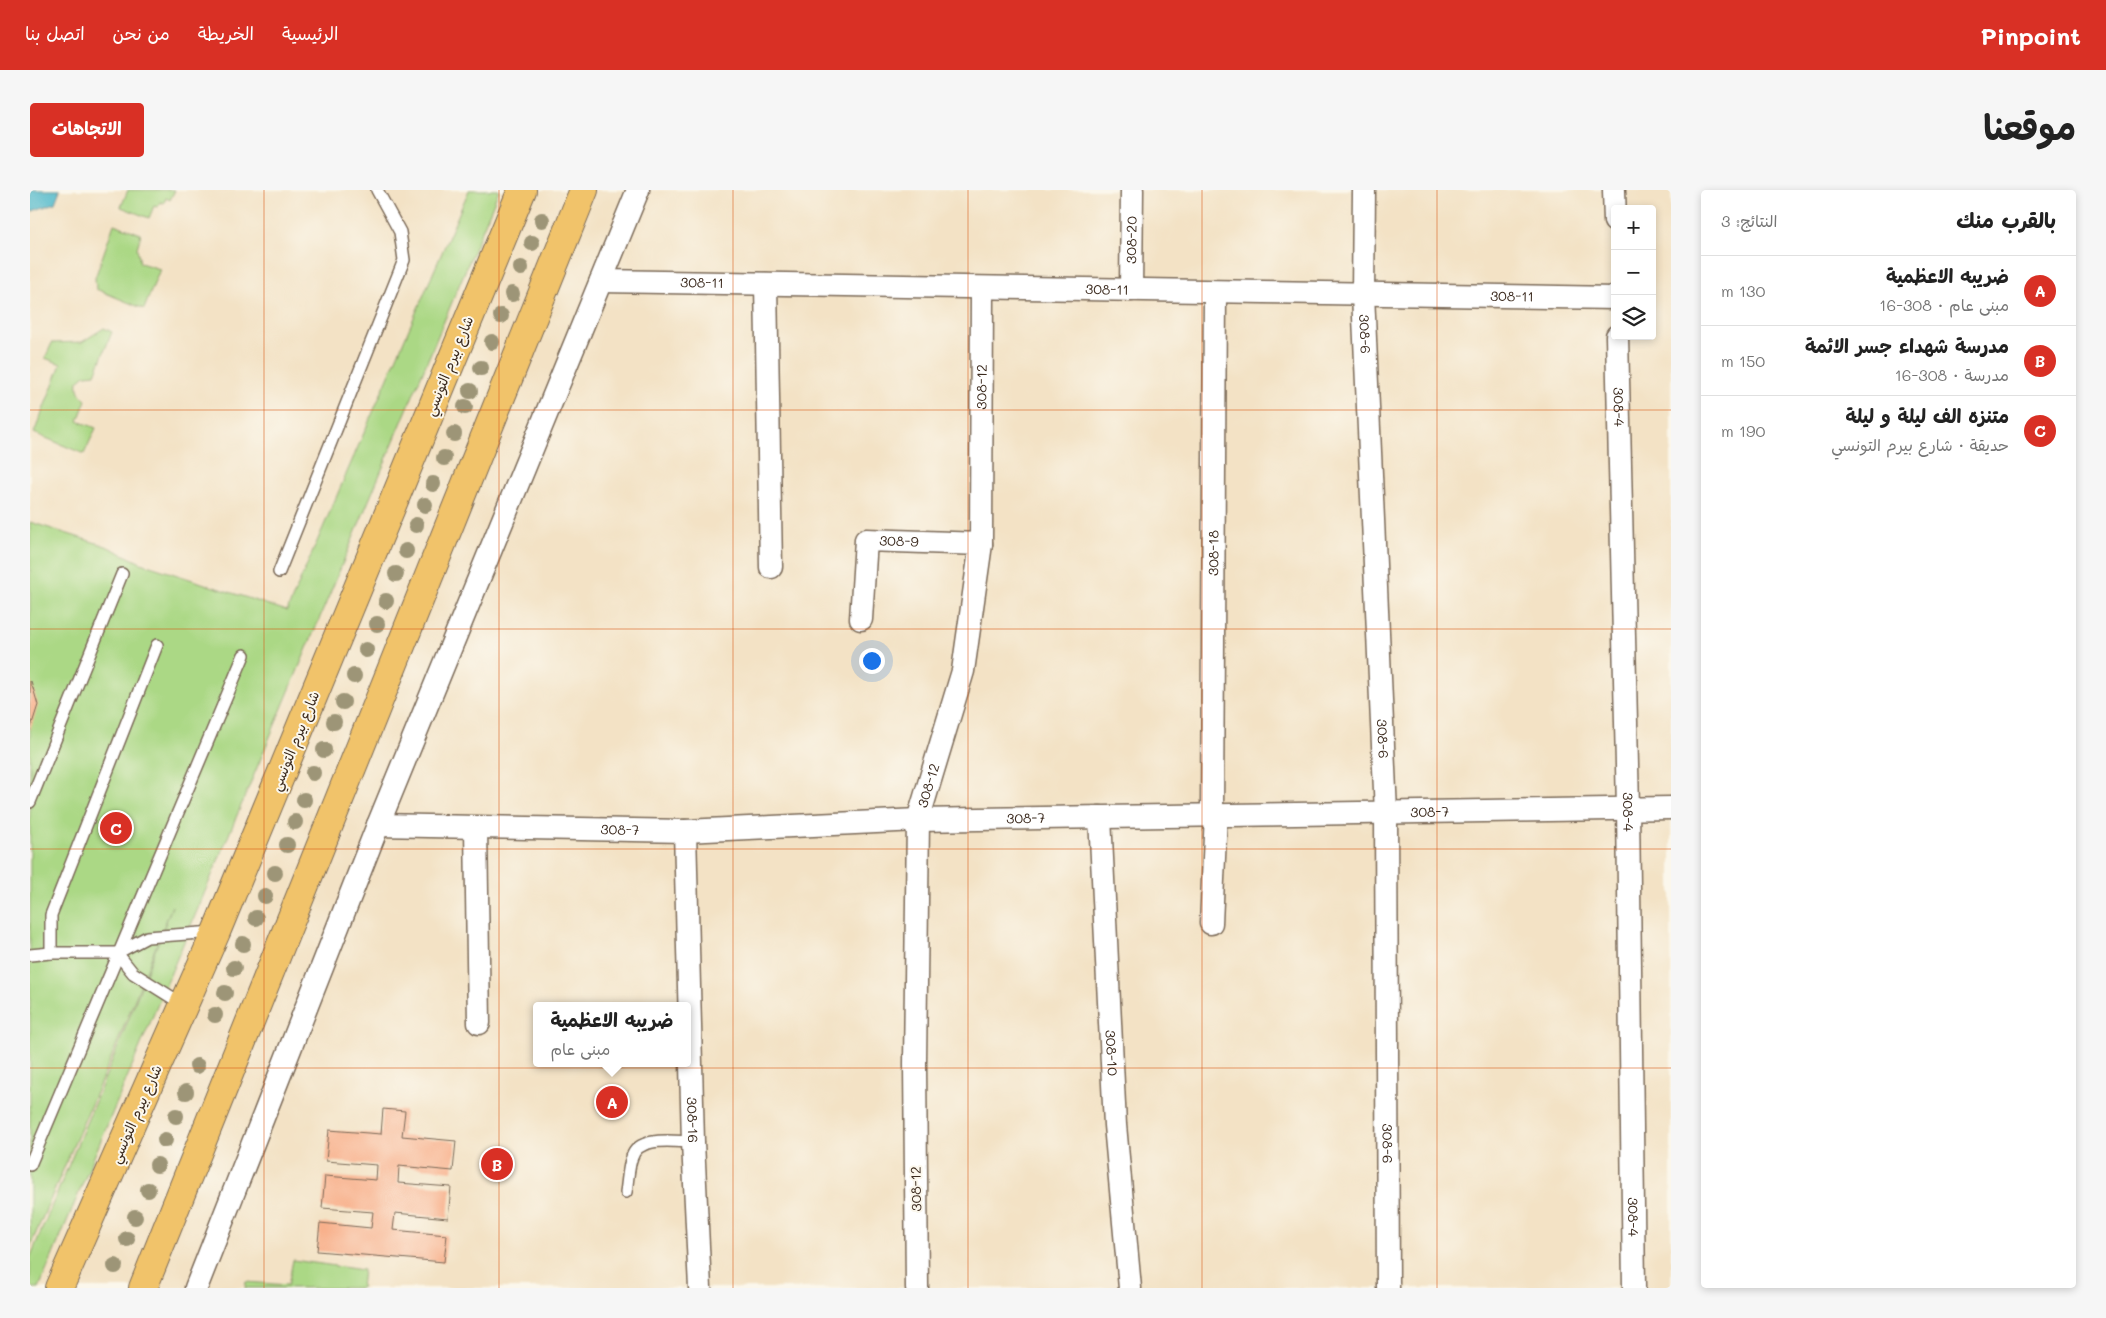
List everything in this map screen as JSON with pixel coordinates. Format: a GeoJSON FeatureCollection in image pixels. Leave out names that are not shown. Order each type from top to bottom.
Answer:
{"type":"FeatureCollection","features":[{"type":"Feature","properties":{"kind":"main road","name":"شارع بيرم التونسي"},"geometry":{"type":"LineString","coordinates":[[59,1288],[216,932],[522,190]]}},
{"type":"Feature","properties":{"kind":"main road"},"geometry":{"type":"LineString","coordinates":[[143,1288],[584,190]]}},
{"type":"Feature","properties":{"kind":"street"},"geometry":{"type":"LineString","coordinates":[[196,1288],[378,825],[638,190]]}},
{"type":"Feature","properties":{"kind":"street","name":"308-20"},"geometry":{"type":"LineString","coordinates":[[1131,290],[1132,190]]}},
{"type":"Feature","properties":{"kind":"street","name":"308-6"},"geometry":{"type":"LineString","coordinates":[[1364,190],[1363,294],[1386,813],[1388,1288]]}},
{"type":"Feature","properties":{"kind":"street"},"geometry":{"type":"LineString","coordinates":[[1614,190],[1614,205]]}},
{"type":"Feature","properties":{"kind":"street","name":"308-11"},"geometry":{"type":"LineString","coordinates":[[601,281],[1611,298]]}},
{"type":"Feature","properties":{"kind":"street"},"geometry":{"type":"LineString","coordinates":[[766,284],[771,566]]}},
{"type":"Feature","properties":{"kind":"street","name":"308-12"},"geometry":{"type":"LineString","coordinates":[[917,1288],[915,1064],[918,820],[963,671],[981,544],[982,288]]}},
{"type":"Feature","properties":{"kind":"street","name":"308-18"},"geometry":{"type":"LineString","coordinates":[[1211,923],[1214,814],[1215,292]]}},
{"type":"Feature","properties":{"kind":"street","name":"308-4"},"geometry":{"type":"LineString","coordinates":[[1618,340],[1628,808],[1634,1288]]}},
{"type":"Feature","properties":{"kind":"street","name":"308-9"},"geometry":{"type":"LineString","coordinates":[[861,619],[866,540],[981,544]]}},
{"type":"Feature","properties":{"kind":"street","name":"308-7"},"geometry":{"type":"LineString","coordinates":[[378,825],[685,831],[918,820],[1671,808]]}},
{"type":"Feature","properties":{"kind":"street","name":"308-10"},"geometry":{"type":"LineString","coordinates":[[1100,817],[1115,1125],[1130,1288]]}},
{"type":"Feature","properties":{"kind":"street"},"geometry":{"type":"LineString","coordinates":[[476,828],[479,1023]]}},
{"type":"Feature","properties":{"kind":"street","name":"308-16"},"geometry":{"type":"LineString","coordinates":[[685,831],[689,1002]]}},
{"type":"Feature","properties":{"kind":"street","name":"308-16"},"geometry":{"type":"LineString","coordinates":[[691,1064],[700,1288]]}},
{"type":"Feature","properties":{"kind":"lane"},"geometry":{"type":"LineString","coordinates":[[279,572],[404,260],[400,232],[377,190]]}},
{"type":"Feature","properties":{"kind":"lane"},"geometry":{"type":"LineString","coordinates":[[30,802],[122,574]]}},
{"type":"Feature","properties":{"kind":"lane"},"geometry":{"type":"LineString","coordinates":[[51,953],[51,915],[157,645]]}},
{"type":"Feature","properties":{"kind":"lane"},"geometry":{"type":"LineString","coordinates":[[30,1165],[117,953],[244,655]]}},
{"type":"Feature","properties":{"kind":"lane"},"geometry":{"type":"LineString","coordinates":[[30,955],[51,953],[117,953],[147,936],[216,932]]}},
{"type":"Feature","properties":{"kind":"lane"},"geometry":{"type":"LineString","coordinates":[[117,953],[133,973],[184,1006]]}},
{"type":"Feature","properties":{"kind":"lane"},"geometry":{"type":"LineString","coordinates":[[626,1192],[632,1156],[637,1149],[650,1142],[693,1142]]}},
{"type":"Feature","properties":{"kind":"green space"},"geometry":{"type":"Polygon","coordinates":[[[128,190],[175,190],[170,200],[166,198],[164,203],[160,202],[158,207],[154,206],[149,218],[121,207],[128,190]]]}},
{"type":"Feature","properties":{"kind":"green space"},"geometry":{"type":"Polygon","coordinates":[[[469,190],[499,190],[39,1288],[30,1288],[30,1258],[119,1044],[172,906],[117,1044],[30,1247],[30,522],[106,546],[141,563],[287,611],[469,190]]]}},
{"type":"Feature","properties":{"kind":"green space"},"geometry":{"type":"Polygon","coordinates":[[[114,224],[141,234],[137,248],[140,263],[160,269],[144,309],[96,289],[95,278],[114,224]]]}},
{"type":"Feature","properties":{"kind":"green space"},"geometry":{"type":"Polygon","coordinates":[[[104,328],[112,332],[95,374],[85,375],[78,381],[79,392],[86,400],[78,421],[96,428],[84,454],[34,433],[61,364],[45,358],[52,343],[82,342],[104,328]]]}},
{"type":"Feature","properties":{"kind":"green space"},"geometry":{"type":"Polygon","coordinates":[[[293,1260],[363,1270],[361,1288],[245,1288],[246,1282],[288,1285],[293,1260]]]}},
{"type":"Feature","properties":{"kind":"water"},"geometry":{"type":"Polygon","coordinates":[[[30,190],[60,190],[55,203],[30,212],[30,190]]]}},
{"type":"Feature","properties":{"kind":"building"},"geometry":{"type":"Polygon","coordinates":[[[30,681],[38,705],[30,730],[30,681]]]}},
{"type":"Feature","properties":{"kind":"building"},"geometry":{"type":"Polygon","coordinates":[[[383,1109],[405,1111],[402,1136],[456,1141],[453,1171],[399,1166],[398,1183],[451,1187],[448,1218],[395,1213],[393,1230],[447,1235],[444,1262],[317,1251],[320,1223],[371,1228],[373,1212],[322,1208],[325,1176],[376,1180],[377,1165],[326,1161],[329,1130],[381,1134],[383,1109]]]}},
{"type":"Feature","properties":{"kind":"place","name":"متنزه الف ليلة و ليلة"},"geometry":{"type":"Point","coordinates":[116,828]}},
{"type":"Feature","properties":{"kind":"place","name":"ضريبه الاعظمية"},"geometry":{"type":"Point","coordinates":[612,1102]}},
{"type":"Feature","properties":{"kind":"place","name":"مدرسة شهداء جسر الائمة"},"geometry":{"type":"Point","coordinates":[497,1164]}}]}
